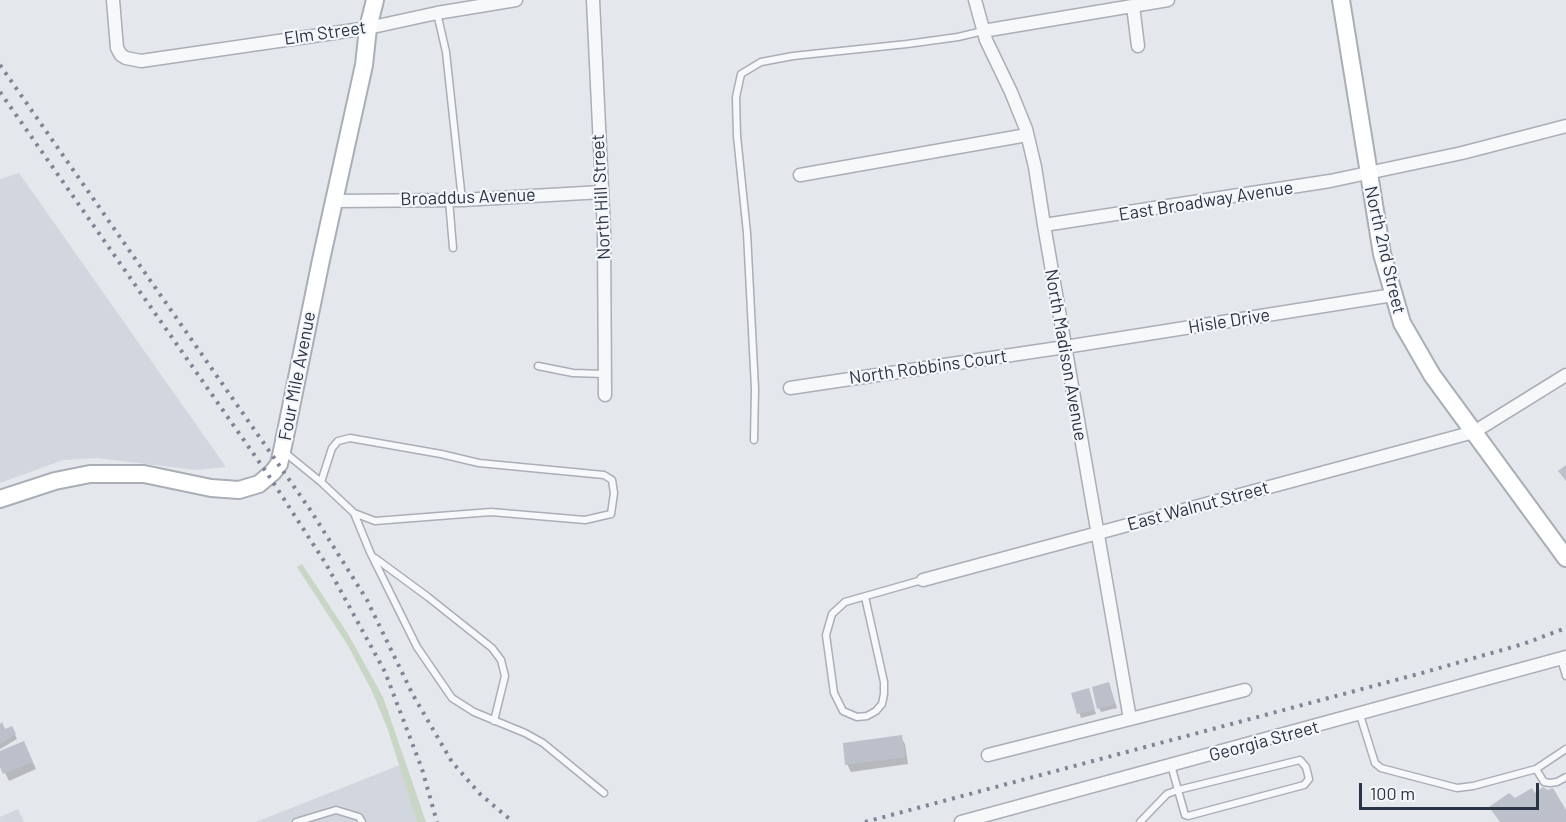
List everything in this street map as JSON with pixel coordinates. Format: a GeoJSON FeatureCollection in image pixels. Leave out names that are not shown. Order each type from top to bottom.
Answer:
{"type":"FeatureCollection","features":[{"type":"Feature","properties":{"kind":"street","name":"Elm Street"},"geometry":{"type":"LineString","coordinates":[[113,0],[117,48],[121,55],[133,61],[368,28],[437,13],[516,0]]}},
{"type":"Feature","properties":{"kind":"street","name":"Four Mile Avenue"},"geometry":{"type":"LineString","coordinates":[[0,499],[55,481],[108,473],[144,474],[211,488],[239,490],[259,484],[279,465],[364,65],[368,28],[375,0]]}},
{"type":"Feature","properties":{"kind":"street","name":"North Hill Street"},"geometry":{"type":"LineString","coordinates":[[593,0],[606,293],[605,395]]}},
{"type":"Feature","properties":{"kind":"street","name":"North Madison Avenue"},"geometry":{"type":"LineString","coordinates":[[975,0],[983,31],[1028,135],[1035,167],[1130,719]]}},
{"type":"Feature","properties":{"kind":"street"},"geometry":{"type":"LineString","coordinates":[[983,31],[1168,0]]}},
{"type":"Feature","properties":{"kind":"street","name":"North 2nd Street"},"geometry":{"type":"LineString","coordinates":[[1341,0],[1382,254],[1402,323],[1426,366],[1566,558]]}},
{"type":"Feature","properties":{"kind":"street"},"geometry":{"type":"LineString","coordinates":[[1133,6],[1138,46]]}},
{"type":"Feature","properties":{"kind":"street","name":"East Broadway Avenue"},"geometry":{"type":"LineString","coordinates":[[1044,225],[1275,191],[1462,153],[1566,126]]}},
{"type":"Feature","properties":{"kind":"street"},"geometry":{"type":"LineString","coordinates":[[800,176],[1028,135]]}},
{"type":"Feature","properties":{"kind":"street","name":"Broaddus Avenue"},"geometry":{"type":"LineString","coordinates":[[335,201],[455,199],[602,192]]}},
{"type":"Feature","properties":{"kind":"street","name":"Hisle Drive"},"geometry":{"type":"LineString","coordinates":[[1065,347],[1393,295]]}},
{"type":"Feature","properties":{"kind":"street","name":"North Robbins Court"},"geometry":{"type":"LineString","coordinates":[[790,388],[1065,347]]}},
{"type":"Feature","properties":{"kind":"street","name":"East Walnut Street"},"geometry":{"type":"LineString","coordinates":[[923,580],[1474,432],[1566,375]]}},
{"type":"Feature","properties":{"kind":"street","name":"Georgia Street"},"geometry":{"type":"LineString","coordinates":[[961,822],[1564,658]]}},
{"type":"Feature","properties":{"kind":"street"},"geometry":{"type":"LineString","coordinates":[[988,755],[1245,690]]}},
{"type":"Feature","properties":{"kind":"lane"},"geometry":{"type":"LineString","coordinates":[[437,13],[446,52],[455,199],[453,248]]}},
{"type":"Feature","properties":{"kind":"lane"},"geometry":{"type":"LineString","coordinates":[[754,440],[755,389],[747,233],[737,136],[736,97],[741,74],[761,62],[793,56],[907,44],[983,31]]}},
{"type":"Feature","properties":{"kind":"lane"},"geometry":{"type":"LineString","coordinates":[[538,366],[573,373],[605,374]]}},
{"type":"Feature","properties":{"kind":"lane"},"geometry":{"type":"LineString","coordinates":[[282,451],[321,482],[354,513],[375,521],[492,512],[585,520],[611,514],[614,493],[612,480],[604,475],[479,463],[350,438],[338,441],[332,448],[321,482]]}},
{"type":"Feature","properties":{"kind":"lane"},"geometry":{"type":"LineString","coordinates":[[354,513],[372,556],[417,647],[452,698],[474,712],[543,743],[604,793]]}},
{"type":"Feature","properties":{"kind":"lane"},"geometry":{"type":"LineString","coordinates":[[372,556],[492,648],[501,660],[505,676],[494,721]]}},
{"type":"Feature","properties":{"kind":"lane"},"geometry":{"type":"LineString","coordinates":[[865,597],[884,682],[884,694],[882,704],[876,711],[867,716],[857,717],[843,711],[837,704],[826,635],[828,622],[836,609],[845,602],[923,580]]}},
{"type":"Feature","properties":{"kind":"lane"},"geometry":{"type":"LineString","coordinates":[[1564,658],[1566,676]]}},
{"type":"Feature","properties":{"kind":"lane"},"geometry":{"type":"LineString","coordinates":[[1360,715],[1375,763],[1381,768],[1457,788],[1536,769],[1566,749]]}},
{"type":"Feature","properties":{"kind":"lane"},"geometry":{"type":"LineString","coordinates":[[1140,822],[1167,794],[1178,790],[1300,760],[1306,767],[1309,779],[1304,785],[1188,816],[1185,815],[1178,790],[1171,765]]}},
{"type":"Feature","properties":{"kind":"lane"},"geometry":{"type":"LineString","coordinates":[[1536,769],[1544,782],[1557,782],[1566,777]]}},
{"type":"Feature","properties":{"kind":"lane"},"geometry":{"type":"LineString","coordinates":[[296,822],[336,810],[359,817],[362,822]]}},
{"type":"Feature","properties":{"kind":"shaded area"},"geometry":{"type":"Polygon","coordinates":[[[19,173],[226,467],[196,470],[97,458],[63,460],[0,483],[0,179],[19,173]]]}},
{"type":"Feature","properties":{"kind":"shaded area"},"geometry":{"type":"Polygon","coordinates":[[[400,765],[417,822],[256,822],[400,765]]]}},
{"type":"Feature","properties":{"kind":"shaded area"},"geometry":{"type":"Polygon","coordinates":[[[18,809],[24,822],[0,822],[0,817],[18,809]]]}},
{"type":"Feature","properties":{"kind":"green space"},"geometry":{"type":"Polygon","coordinates":[[[302,564],[348,634],[383,697],[426,822],[417,822],[388,730],[372,691],[347,644],[297,567],[302,564]]]}},
{"type":"Feature","properties":{"kind":"building"},"geometry":{"type":"Polygon","coordinates":[[[1566,465],[1566,481],[1558,471],[1566,465]]]}},
{"type":"Feature","properties":{"kind":"building"},"geometry":{"type":"Polygon","coordinates":[[[1109,682],[1115,704],[1097,709],[1092,687],[1109,682]]]}},
{"type":"Feature","properties":{"kind":"building"},"geometry":{"type":"Polygon","coordinates":[[[1089,688],[1095,710],[1077,714],[1071,693],[1089,688]]]}},
{"type":"Feature","properties":{"kind":"building"},"geometry":{"type":"Polygon","coordinates":[[[2,722],[5,729],[12,726],[16,734],[0,744],[0,724],[2,722]]]}},
{"type":"Feature","properties":{"kind":"building"},"geometry":{"type":"Polygon","coordinates":[[[902,735],[905,757],[845,765],[843,743],[902,735]]]}},
{"type":"Feature","properties":{"kind":"building"},"geometry":{"type":"Polygon","coordinates":[[[24,741],[33,762],[3,774],[0,767],[0,751],[24,741]]]}},
{"type":"Feature","properties":{"kind":"building"},"geometry":{"type":"Polygon","coordinates":[[[1543,787],[1548,790],[1553,788],[1566,810],[1566,822],[1500,822],[1489,807],[1509,793],[1515,798],[1532,788],[1535,793],[1543,787]]]}},
{"type":"Feature","properties":{"kind":"railway"},"geometry":{"type":"LineString","coordinates":[[0,65],[311,511],[367,600],[413,695],[452,762],[480,794],[513,822]]}},
{"type":"Feature","properties":{"kind":"railway"},"geometry":{"type":"LineString","coordinates":[[0,92],[269,476],[326,564],[385,672],[422,769],[437,822]]}},
{"type":"Feature","properties":{"kind":"railway"},"geometry":{"type":"LineString","coordinates":[[865,822],[1422,673],[1523,644],[1566,628]]}}]}
